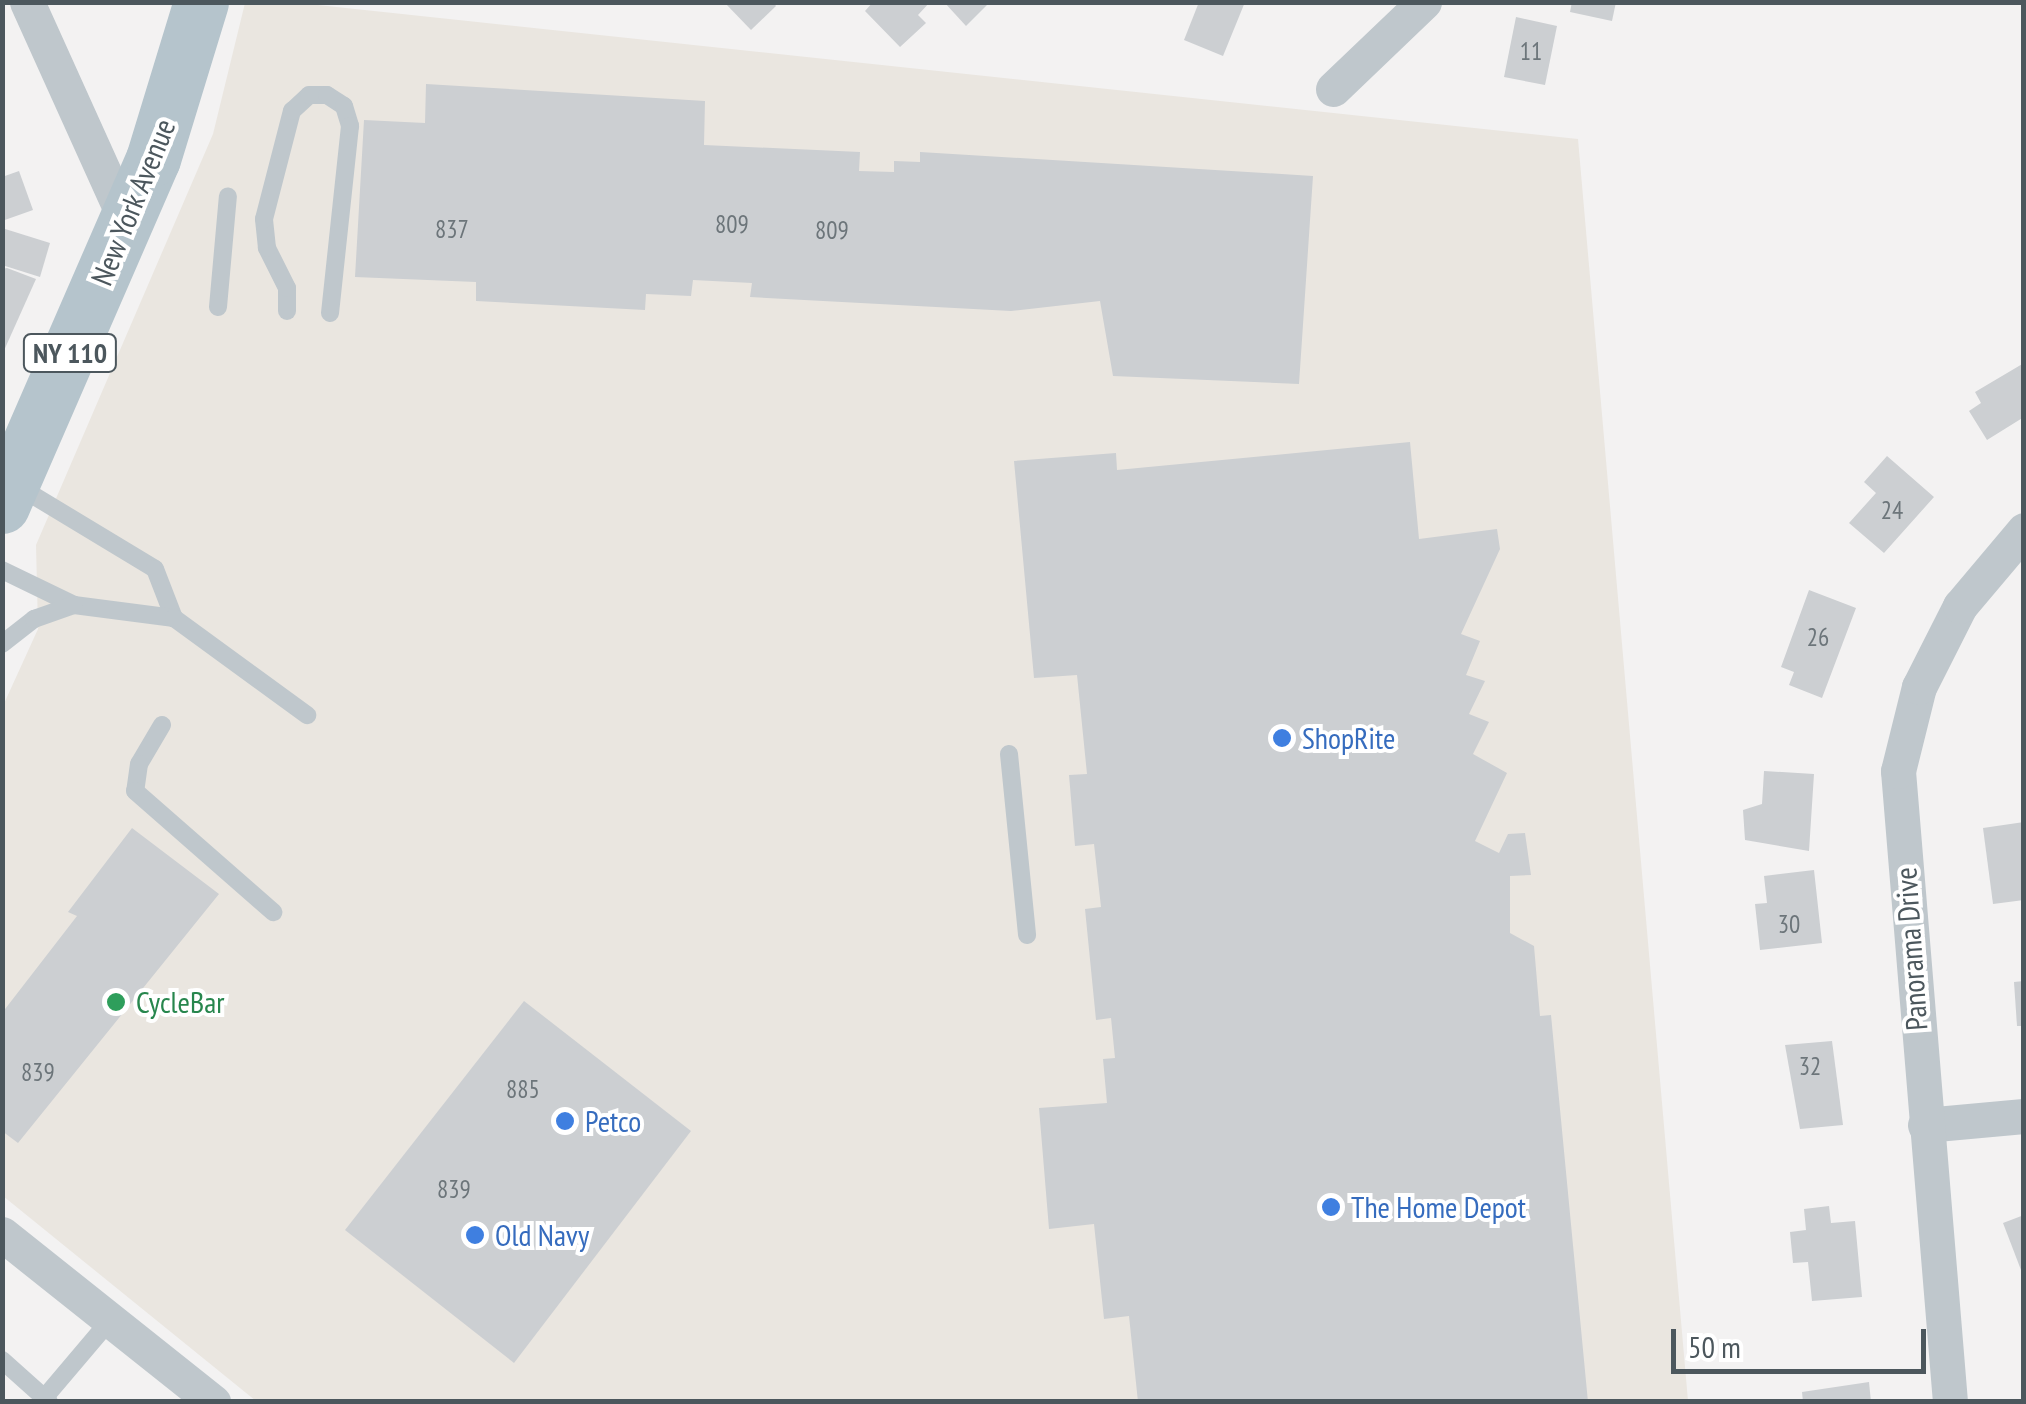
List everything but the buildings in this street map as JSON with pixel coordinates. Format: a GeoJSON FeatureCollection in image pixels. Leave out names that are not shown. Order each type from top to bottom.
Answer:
{"type":"FeatureCollection","features":[{"type":"Feature","properties":{"kind":"main road","name":"New York Avenue"},"geometry":{"type":"LineString","coordinates":[[8,495],[128,223],[173,104],[202,2]]}},
{"type":"Feature","properties":{"kind":"street"},"geometry":{"type":"LineString","coordinates":[[27,2],[128,223]]}},
{"type":"Feature","properties":{"kind":"street"},"geometry":{"type":"LineString","coordinates":[[1334,88],[1424,2]]}},
{"type":"Feature","properties":{"kind":"street","name":"Panorama Drive"},"geometry":{"type":"LineString","coordinates":[[1950,1402],[1898,770],[1919,687],[1960,606],[2024,530]]}},
{"type":"Feature","properties":{"kind":"street"},"geometry":{"type":"LineString","coordinates":[[1925,1125],[2024,1116]]}},
{"type":"Feature","properties":{"kind":"street"},"geometry":{"type":"LineString","coordinates":[[2,1234],[213,1402]]}},
{"type":"Feature","properties":{"kind":"lane"},"geometry":{"type":"LineString","coordinates":[[286,311],[287,288],[268,248],[264,220],[292,111],[309,94],[328,95],[344,106],[350,126],[330,313]]}},
{"type":"Feature","properties":{"kind":"lane"},"geometry":{"type":"LineString","coordinates":[[218,306],[228,196]]}},
{"type":"Feature","properties":{"kind":"lane"},"geometry":{"type":"LineString","coordinates":[[8,495],[154,569],[174,618]]}},
{"type":"Feature","properties":{"kind":"lane"},"geometry":{"type":"LineString","coordinates":[[2,570],[74,605],[174,618],[307,715]]}},
{"type":"Feature","properties":{"kind":"lane"},"geometry":{"type":"LineString","coordinates":[[2,644],[34,619],[74,605]]}},
{"type":"Feature","properties":{"kind":"lane"},"geometry":{"type":"LineString","coordinates":[[162,725],[139,764],[134,791],[274,912]]}},
{"type":"Feature","properties":{"kind":"lane"},"geometry":{"type":"LineString","coordinates":[[1009,754],[1027,935]]}},
{"type":"Feature","properties":{"kind":"lane"},"geometry":{"type":"LineString","coordinates":[[2,1360],[47,1400],[112,1318]]}},
{"type":"Feature","properties":{"kind":"shaded area"},"geometry":{"type":"Polygon","coordinates":[[[245,3],[299,3],[1578,139],[1688,1401],[256,1401],[3,1196],[2,708],[38,629],[36,545],[213,134],[245,3]]]}},
{"type":"Feature","properties":{"kind":"place","name":"ShopRite"},"geometry":{"type":"Point","coordinates":[1282,738]}},
{"type":"Feature","properties":{"kind":"place","name":"CycleBar"},"geometry":{"type":"Point","coordinates":[116,1002]}},
{"type":"Feature","properties":{"kind":"place","name":"Petco"},"geometry":{"type":"Point","coordinates":[565,1121]}},
{"type":"Feature","properties":{"kind":"place","name":"The Home Depot"},"geometry":{"type":"Point","coordinates":[1331,1207]}},
{"type":"Feature","properties":{"kind":"place","name":"Old Navy"},"geometry":{"type":"Point","coordinates":[475,1235]}}]}
